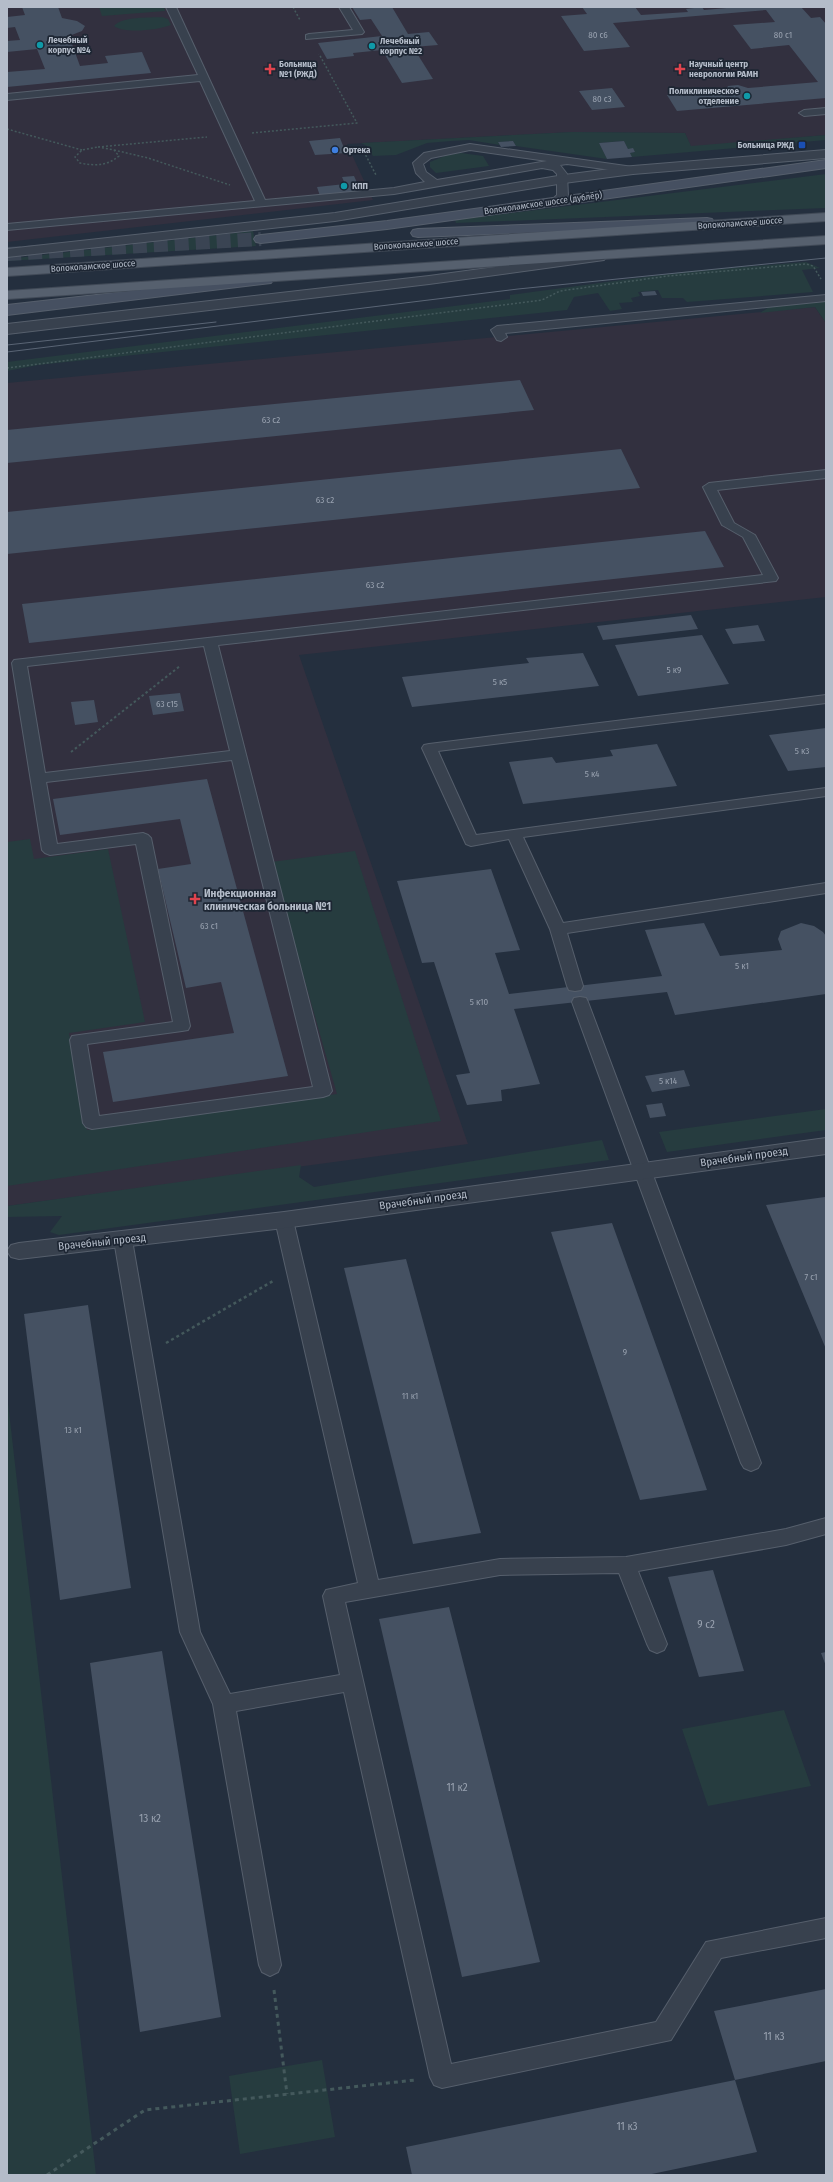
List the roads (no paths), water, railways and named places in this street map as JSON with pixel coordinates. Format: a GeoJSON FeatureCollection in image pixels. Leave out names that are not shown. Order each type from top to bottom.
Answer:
{"type":"FeatureCollection","features":[{"type":"Feature","properties":{"kind":"main road","name":"Волоколамское шоссе (дублёр)"},"geometry":{"type":"LineString","coordinates":[[825,217],[261,239],[321,233],[826,164]]}},
{"type":"Feature","properties":{"kind":"main road","name":"Волоколамское шоссе"},"geometry":{"type":"LineString","coordinates":[[7,272],[825,217]]}},
{"type":"Feature","properties":{"kind":"main road","name":"Волоколамское шоссе"},"geometry":{"type":"LineString","coordinates":[[7,295],[292,277],[633,251],[826,240]]}},
{"type":"Feature","properties":{"kind":"main road","name":"Волоколамское шоссе"},"geometry":{"type":"LineString","coordinates":[[7,310],[292,277]]}},
{"type":"Feature","properties":{"kind":"street"},"geometry":{"type":"LineString","coordinates":[[7,253],[335,217],[564,179],[633,170],[826,154]]}},
{"type":"Feature","properties":{"kind":"street"},"geometry":{"type":"LineString","coordinates":[[7,329],[528,268],[633,251]]}},
{"type":"Feature","properties":{"kind":"street","name":"Врачебный проезд"},"geometry":{"type":"LineString","coordinates":[[13,1250],[123,1240],[284,1220],[826,1146]]}},
{"type":"Feature","properties":{"kind":"lane"},"geometry":{"type":"LineString","coordinates":[[171,7],[259,199]]}},
{"type":"Feature","properties":{"kind":"lane"},"geometry":{"type":"LineString","coordinates":[[309,37],[359,32],[344,7]]}},
{"type":"Feature","properties":{"kind":"lane"},"geometry":{"type":"LineString","coordinates":[[7,97],[203,78]]}},
{"type":"Feature","properties":{"kind":"lane"},"geometry":{"type":"LineString","coordinates":[[804,113],[826,111]]}},
{"type":"Feature","properties":{"kind":"lane"},"geometry":{"type":"LineString","coordinates":[[435,184],[423,176],[419,170],[418,163],[428,155],[447,150],[470,147],[633,170]]}},
{"type":"Feature","properties":{"kind":"lane"},"geometry":{"type":"LineString","coordinates":[[7,227],[259,199],[394,191],[565,161]]}},
{"type":"Feature","properties":{"kind":"lane"},"geometry":{"type":"LineString","coordinates":[[538,165],[556,167],[562,174],[564,179],[563,196],[556,201]]}},
{"type":"Feature","properties":{"kind":"lane"},"geometry":{"type":"LineString","coordinates":[[501,337],[497,330],[826,298]]}},
{"type":"Feature","properties":{"kind":"lane"},"geometry":{"type":"LineString","coordinates":[[210,642],[323,1091],[92,1123],[78,1040],[182,1026],[143,838],[50,850],[19,663],[771,578],[748,535],[729,525],[709,487],[826,474]]}},
{"type":"Feature","properties":{"kind":"lane"},"geometry":{"type":"LineString","coordinates":[[826,699],[429,748],[471,841],[826,792]]}},
{"type":"Feature","properties":{"kind":"lane"},"geometry":{"type":"LineString","coordinates":[[38,778],[238,755]]}},
{"type":"Feature","properties":{"kind":"lane"},"geometry":{"type":"LineString","coordinates":[[514,834],[558,929],[578,994],[751,1463]]}},
{"type":"Feature","properties":{"kind":"lane"},"geometry":{"type":"LineString","coordinates":[[558,929],[826,888]]}},
{"type":"Feature","properties":{"kind":"lane"},"geometry":{"type":"LineString","coordinates":[[284,1220],[370,1590]]}},
{"type":"Feature","properties":{"kind":"lane"},"geometry":{"type":"LineString","coordinates":[[123,1240],[190,1632],[224,1704],[270,1965]]}},
{"type":"Feature","properties":{"kind":"lane"},"geometry":{"type":"LineString","coordinates":[[826,1526],[786,1537],[626,1565],[500,1567],[333,1596],[442,2076],[663,2032],[714,1949],[826,1928]]}},
{"type":"Feature","properties":{"kind":"lane"},"geometry":{"type":"LineString","coordinates":[[626,1565],[657,1644]]}},
{"type":"Feature","properties":{"kind":"lane"},"geometry":{"type":"LineString","coordinates":[[224,1704],[353,1682]]}},
{"type":"Feature","properties":{"kind":"tunnel"},"geometry":{"type":"LineString","coordinates":[[7,254],[261,239]]}},
{"type":"Feature","properties":{"kind":"tram line"},"geometry":{"type":"LineString","coordinates":[[7,352],[518,289],[826,258]]}},
{"type":"Feature","properties":{"kind":"tram line"},"geometry":{"type":"LineString","coordinates":[[7,345],[216,322]]}},
{"type":"Feature","properties":{"kind":"place","name":"Лечебный корпус №4"},"geometry":{"type":"Point","coordinates":[40,45]}},
{"type":"Feature","properties":{"kind":"place","name":"Лечебный корпус №2"},"geometry":{"type":"Point","coordinates":[372,46]}},
{"type":"Feature","properties":{"kind":"place","name":"Больница №1 (РЖД)"},"geometry":{"type":"Point","coordinates":[270,69]}},
{"type":"Feature","properties":{"kind":"place","name":"Научный центр неврологии РАМН"},"geometry":{"type":"Point","coordinates":[680,69]}},
{"type":"Feature","properties":{"kind":"place","name":"Поликлиническое отделение"},"geometry":{"type":"Point","coordinates":[747,96]}},
{"type":"Feature","properties":{"kind":"place","name":"Больница РЖД"},"geometry":{"type":"Point","coordinates":[802,145]}},
{"type":"Feature","properties":{"kind":"place","name":"Ортека"},"geometry":{"type":"Point","coordinates":[335,150]}},
{"type":"Feature","properties":{"kind":"place","name":"КПП"},"geometry":{"type":"Point","coordinates":[344,186]}},
{"type":"Feature","properties":{"kind":"place","name":"Инфекционная клиническая больница №1"},"geometry":{"type":"Point","coordinates":[195,899]}}]}
